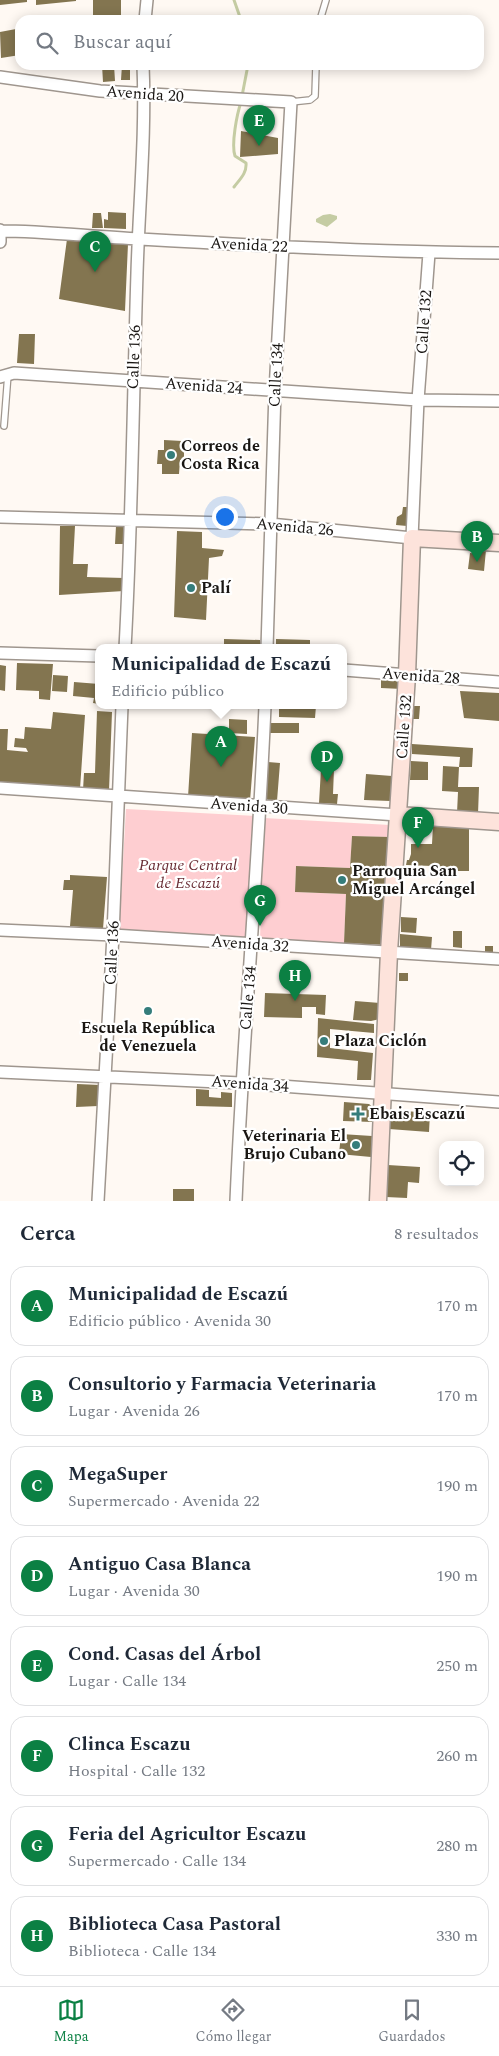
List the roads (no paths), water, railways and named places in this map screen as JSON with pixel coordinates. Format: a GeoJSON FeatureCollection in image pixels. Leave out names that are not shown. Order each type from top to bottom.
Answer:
{"type":"FeatureCollection","features":[{"type":"Feature","properties":{"kind":"main road","name":"Avenida 26"},"geometry":{"type":"LineString","coordinates":[[412,538],[499,543]]}},
{"type":"Feature","properties":{"kind":"main road","name":"Calle 132"},"geometry":{"type":"LineString","coordinates":[[378,1201],[389,952],[407,675],[412,538]]}},
{"type":"Feature","properties":{"kind":"main road","name":"Avenida 30"},"geometry":{"type":"LineString","coordinates":[[398,815],[499,822]]}},
{"type":"Feature","properties":{"kind":"street"},"geometry":{"type":"LineString","coordinates":[[146,15],[147,0]]}},
{"type":"Feature","properties":{"kind":"street","name":"Calle 136"},"geometry":{"type":"LineString","coordinates":[[125,644],[129,575],[129,520],[144,94],[143,70]]}},
{"type":"Feature","properties":{"kind":"street","name":"Avenida 20"},"geometry":{"type":"LineString","coordinates":[[0,77],[100,91],[291,102]]}},
{"type":"Feature","properties":{"kind":"street","name":"Calle 134"},"geometry":{"type":"LineString","coordinates":[[267,644],[275,390],[291,102]]}},
{"type":"Feature","properties":{"kind":"street"},"geometry":{"type":"LineString","coordinates":[[0,231],[0,242]]}},
{"type":"Feature","properties":{"kind":"street","name":"Avenida 22"},"geometry":{"type":"LineString","coordinates":[[0,231],[44,231],[138,239],[283,246],[499,253]]}},
{"type":"Feature","properties":{"kind":"street","name":"Calle 132"},"geometry":{"type":"LineString","coordinates":[[412,538],[418,400],[429,252]]}},
{"type":"Feature","properties":{"kind":"street","name":"Avenida 24"},"geometry":{"type":"LineString","coordinates":[[4,376],[14,373],[418,400],[499,401]]}},
{"type":"Feature","properties":{"kind":"street","name":"Avenida 26"},"geometry":{"type":"LineString","coordinates":[[0,517],[270,524],[412,538]]}},
{"type":"Feature","properties":{"kind":"street"},"geometry":{"type":"LineString","coordinates":[[0,653],[95,656]]}},
{"type":"Feature","properties":{"kind":"street","name":"Avenida 28"},"geometry":{"type":"LineString","coordinates":[[347,670],[499,682]]}},
{"type":"Feature","properties":{"kind":"street","name":"Calle 136"},"geometry":{"type":"LineString","coordinates":[[98,1201],[113,935],[122,709]]}},
{"type":"Feature","properties":{"kind":"street","name":"Calle 134"},"geometry":{"type":"LineString","coordinates":[[236,1201],[241,1083],[261,806],[265,709]]}},
{"type":"Feature","properties":{"kind":"street","name":"Avenida 30"},"geometry":{"type":"LineString","coordinates":[[0,788],[398,815]]}},
{"type":"Feature","properties":{"kind":"street","name":"Avenida 32"},"geometry":{"type":"LineString","coordinates":[[0,930],[113,935],[499,959]]}},
{"type":"Feature","properties":{"kind":"street","name":"Avenida 34"},"geometry":{"type":"LineString","coordinates":[[0,1072],[241,1083],[384,1092],[499,1102]]}},
{"type":"Feature","properties":{"kind":"lane"},"geometry":{"type":"LineString","coordinates":[[322,15],[326,0]]}},
{"type":"Feature","properties":{"kind":"lane"},"geometry":{"type":"LineString","coordinates":[[291,102],[310,100],[315,96],[316,70]]}},
{"type":"Feature","properties":{"kind":"lane"},"geometry":{"type":"LineString","coordinates":[[4,376],[4,426]]}},
{"type":"Feature","properties":{"kind":"waterway"},"geometry":{"type":"LineString","coordinates":[[234,0],[239,15]]}},
{"type":"Feature","properties":{"kind":"waterway"},"geometry":{"type":"LineString","coordinates":[[242,96],[247,70]]}},
{"type":"Feature","properties":{"kind":"waterway"},"geometry":{"type":"LineString","coordinates":[[234,187],[243,176],[246,167],[246,163],[235,156],[234,151],[235,129],[241,102]]}},
{"type":"Feature","properties":{"kind":"place","name":"Cond. Casas del Árbol"},"geometry":{"type":"Point","coordinates":[259,146]}},
{"type":"Feature","properties":{"kind":"place","name":"MegaSuper"},"geometry":{"type":"Point","coordinates":[95,272]}},
{"type":"Feature","properties":{"kind":"place","name":"Correos de Costa Rica"},"geometry":{"type":"Point","coordinates":[171,455]}},
{"type":"Feature","properties":{"kind":"place","name":"Consultorio y Farmacia Veterinaria"},"geometry":{"type":"Point","coordinates":[477,562]}},
{"type":"Feature","properties":{"kind":"place","name":"Palí"},"geometry":{"type":"Point","coordinates":[191,588]}},
{"type":"Feature","properties":{"kind":"place","name":"Municipalidad de Escazú"},"geometry":{"type":"Point","coordinates":[221,767]}},
{"type":"Feature","properties":{"kind":"place","name":"Antiguo Casa Blanca"},"geometry":{"type":"Point","coordinates":[327,782]}},
{"type":"Feature","properties":{"kind":"place","name":"Clinca Escazu"},"geometry":{"type":"Point","coordinates":[418,848]}},
{"type":"Feature","properties":{"kind":"place","name":"Parroquia San Miguel Arcángel"},"geometry":{"type":"Point","coordinates":[342,880]}},
{"type":"Feature","properties":{"kind":"place","name":"Feria del Agricultor Escazu"},"geometry":{"type":"Point","coordinates":[260,926]}},
{"type":"Feature","properties":{"kind":"place","name":"Biblioteca Casa Pastoral"},"geometry":{"type":"Point","coordinates":[295,1001]}},
{"type":"Feature","properties":{"kind":"place","name":"Escuela República de Venezuela"},"geometry":{"type":"Point","coordinates":[148,1011]}},
{"type":"Feature","properties":{"kind":"place","name":"Plaza Ciclón"},"geometry":{"type":"Point","coordinates":[324,1041]}},
{"type":"Feature","properties":{"kind":"place","name":"Ebais Escazú"},"geometry":{"type":"Point","coordinates":[358,1114]}},
{"type":"Feature","properties":{"kind":"place","name":"Veterinaria El Brujo Cubano"},"geometry":{"type":"Point","coordinates":[356,1145]}},
{"type":"Feature","properties":{"kind":"park label","name":"Parque Central de Escazú"},"geometry":{"type":"Point","coordinates":[188,874]}}]}
